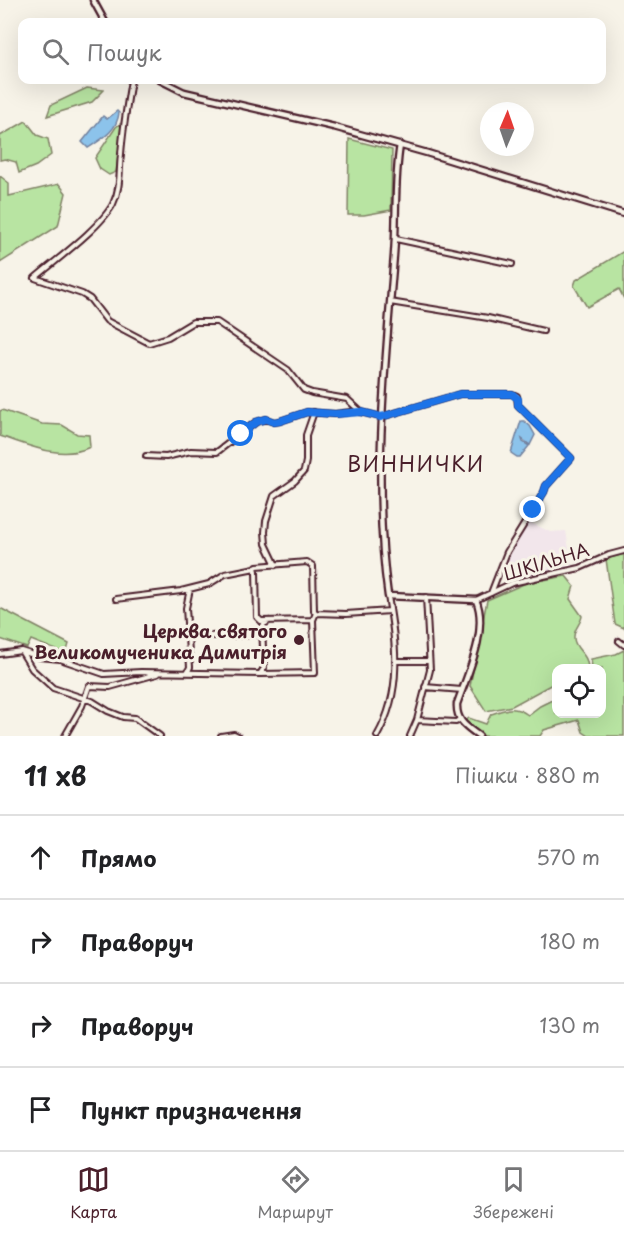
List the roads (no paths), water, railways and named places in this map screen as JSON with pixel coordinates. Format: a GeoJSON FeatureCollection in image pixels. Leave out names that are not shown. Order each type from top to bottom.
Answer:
{"type":"FeatureCollection","features":[{"type":"Feature","properties":{"kind":"street"},"geometry":{"type":"LineString","coordinates":[[93,0],[103,18]]}},
{"type":"Feature","properties":{"kind":"street"},"geometry":{"type":"LineString","coordinates":[[130,84],[121,174],[114,203],[108,213],[35,278],[82,294],[90,299],[107,321],[149,343],[168,337],[193,322],[217,322],[288,370],[304,390],[347,399],[361,412]]}},
{"type":"Feature","properties":{"kind":"street"},"geometry":{"type":"LineString","coordinates":[[167,84],[184,92],[334,127],[624,214]]}},
{"type":"Feature","properties":{"kind":"street"},"geometry":{"type":"LineString","coordinates":[[377,736],[383,725],[395,686],[395,661],[380,495],[381,417],[396,239],[400,146]]}},
{"type":"Feature","properties":{"kind":"street"},"geometry":{"type":"LineString","coordinates":[[396,239],[512,264]]}},
{"type":"Feature","properties":{"kind":"street"},"geometry":{"type":"LineString","coordinates":[[390,302],[488,318],[543,331]]}},
{"type":"Feature","properties":{"kind":"street"},"geometry":{"type":"LineString","coordinates":[[146,456],[166,457],[191,451],[217,452],[256,422],[266,419],[274,422],[314,412],[335,414],[361,412],[381,417],[460,394],[512,394],[518,399],[518,405],[571,458],[546,486],[507,552],[491,593]]}},
{"type":"Feature","properties":{"kind":"street"},"geometry":{"type":"LineString","coordinates":[[276,565],[266,544],[266,521],[274,496],[295,481],[304,471],[306,435],[314,412]]}},
{"type":"Feature","properties":{"kind":"street","name":"ШКІЛЬНА"},"geometry":{"type":"LineString","coordinates":[[476,600],[512,583],[580,568],[624,551]]}},
{"type":"Feature","properties":{"kind":"street"},"geometry":{"type":"LineString","coordinates":[[0,654],[21,651],[40,657],[60,659],[104,674],[315,673],[313,620],[316,613],[314,611],[313,566],[310,563],[257,566],[225,574],[209,584],[190,589],[116,599]]}},
{"type":"Feature","properties":{"kind":"street"},"geometry":{"type":"LineString","coordinates":[[255,568],[257,617],[261,621],[313,620]]}},
{"type":"Feature","properties":{"kind":"street"},"geometry":{"type":"LineString","coordinates":[[187,673],[190,667],[186,608],[190,589]]}},
{"type":"Feature","properties":{"kind":"street"},"geometry":{"type":"LineString","coordinates":[[388,596],[476,600],[481,610],[476,649],[456,711],[460,719],[479,736]]}},
{"type":"Feature","properties":{"kind":"street"},"geometry":{"type":"LineString","coordinates":[[410,736],[417,720],[430,670],[426,597]]}},
{"type":"Feature","properties":{"kind":"street"},"geometry":{"type":"LineString","coordinates":[[316,613],[346,614],[390,611]]}},
{"type":"Feature","properties":{"kind":"street"},"geometry":{"type":"LineString","coordinates":[[187,628],[190,632],[197,634],[253,635],[269,621]]}},
{"type":"Feature","properties":{"kind":"street"},"geometry":{"type":"LineString","coordinates":[[260,674],[264,668],[262,628]]}},
{"type":"Feature","properties":{"kind":"street"},"geometry":{"type":"LineString","coordinates":[[619,641],[624,645]]}},
{"type":"Feature","properties":{"kind":"street"},"geometry":{"type":"LineString","coordinates":[[21,651],[32,669],[48,685],[86,699],[123,717],[135,717],[160,736]]}},
{"type":"Feature","properties":{"kind":"street"},"geometry":{"type":"LineString","coordinates":[[395,661],[429,661]]}},
{"type":"Feature","properties":{"kind":"street"},"geometry":{"type":"LineString","coordinates":[[65,736],[86,699],[89,686],[122,685],[160,673]]}},
{"type":"Feature","properties":{"kind":"street"},"geometry":{"type":"LineString","coordinates":[[425,687],[462,690]]}},
{"type":"Feature","properties":{"kind":"street"},"geometry":{"type":"LineString","coordinates":[[417,720],[456,722],[460,719]]}},
{"type":"Feature","properties":{"kind":"street"},"geometry":{"type":"LineString","coordinates":[[221,736],[234,734],[238,736]]}},
{"type":"Feature","properties":{"kind":"water"},"geometry":{"type":"Polygon","coordinates":[[[117,111],[118,119],[112,130],[88,148],[82,142],[103,116],[107,119],[117,111]]]}},
{"type":"Feature","properties":{"kind":"water"},"geometry":{"type":"Polygon","coordinates":[[[521,421],[530,426],[535,435],[530,445],[522,439],[529,446],[520,457],[517,457],[511,453],[521,421]]]}},
{"type":"Feature","properties":{"kind":"place","name":"Церква святого Великомученика Димитрія"},"geometry":{"type":"Point","coordinates":[299,640]}},
{"type":"Feature","properties":{"kind":"district","name":"ВИННИЧКИ"},"geometry":{"type":"Point","coordinates":[416,463]}}]}
